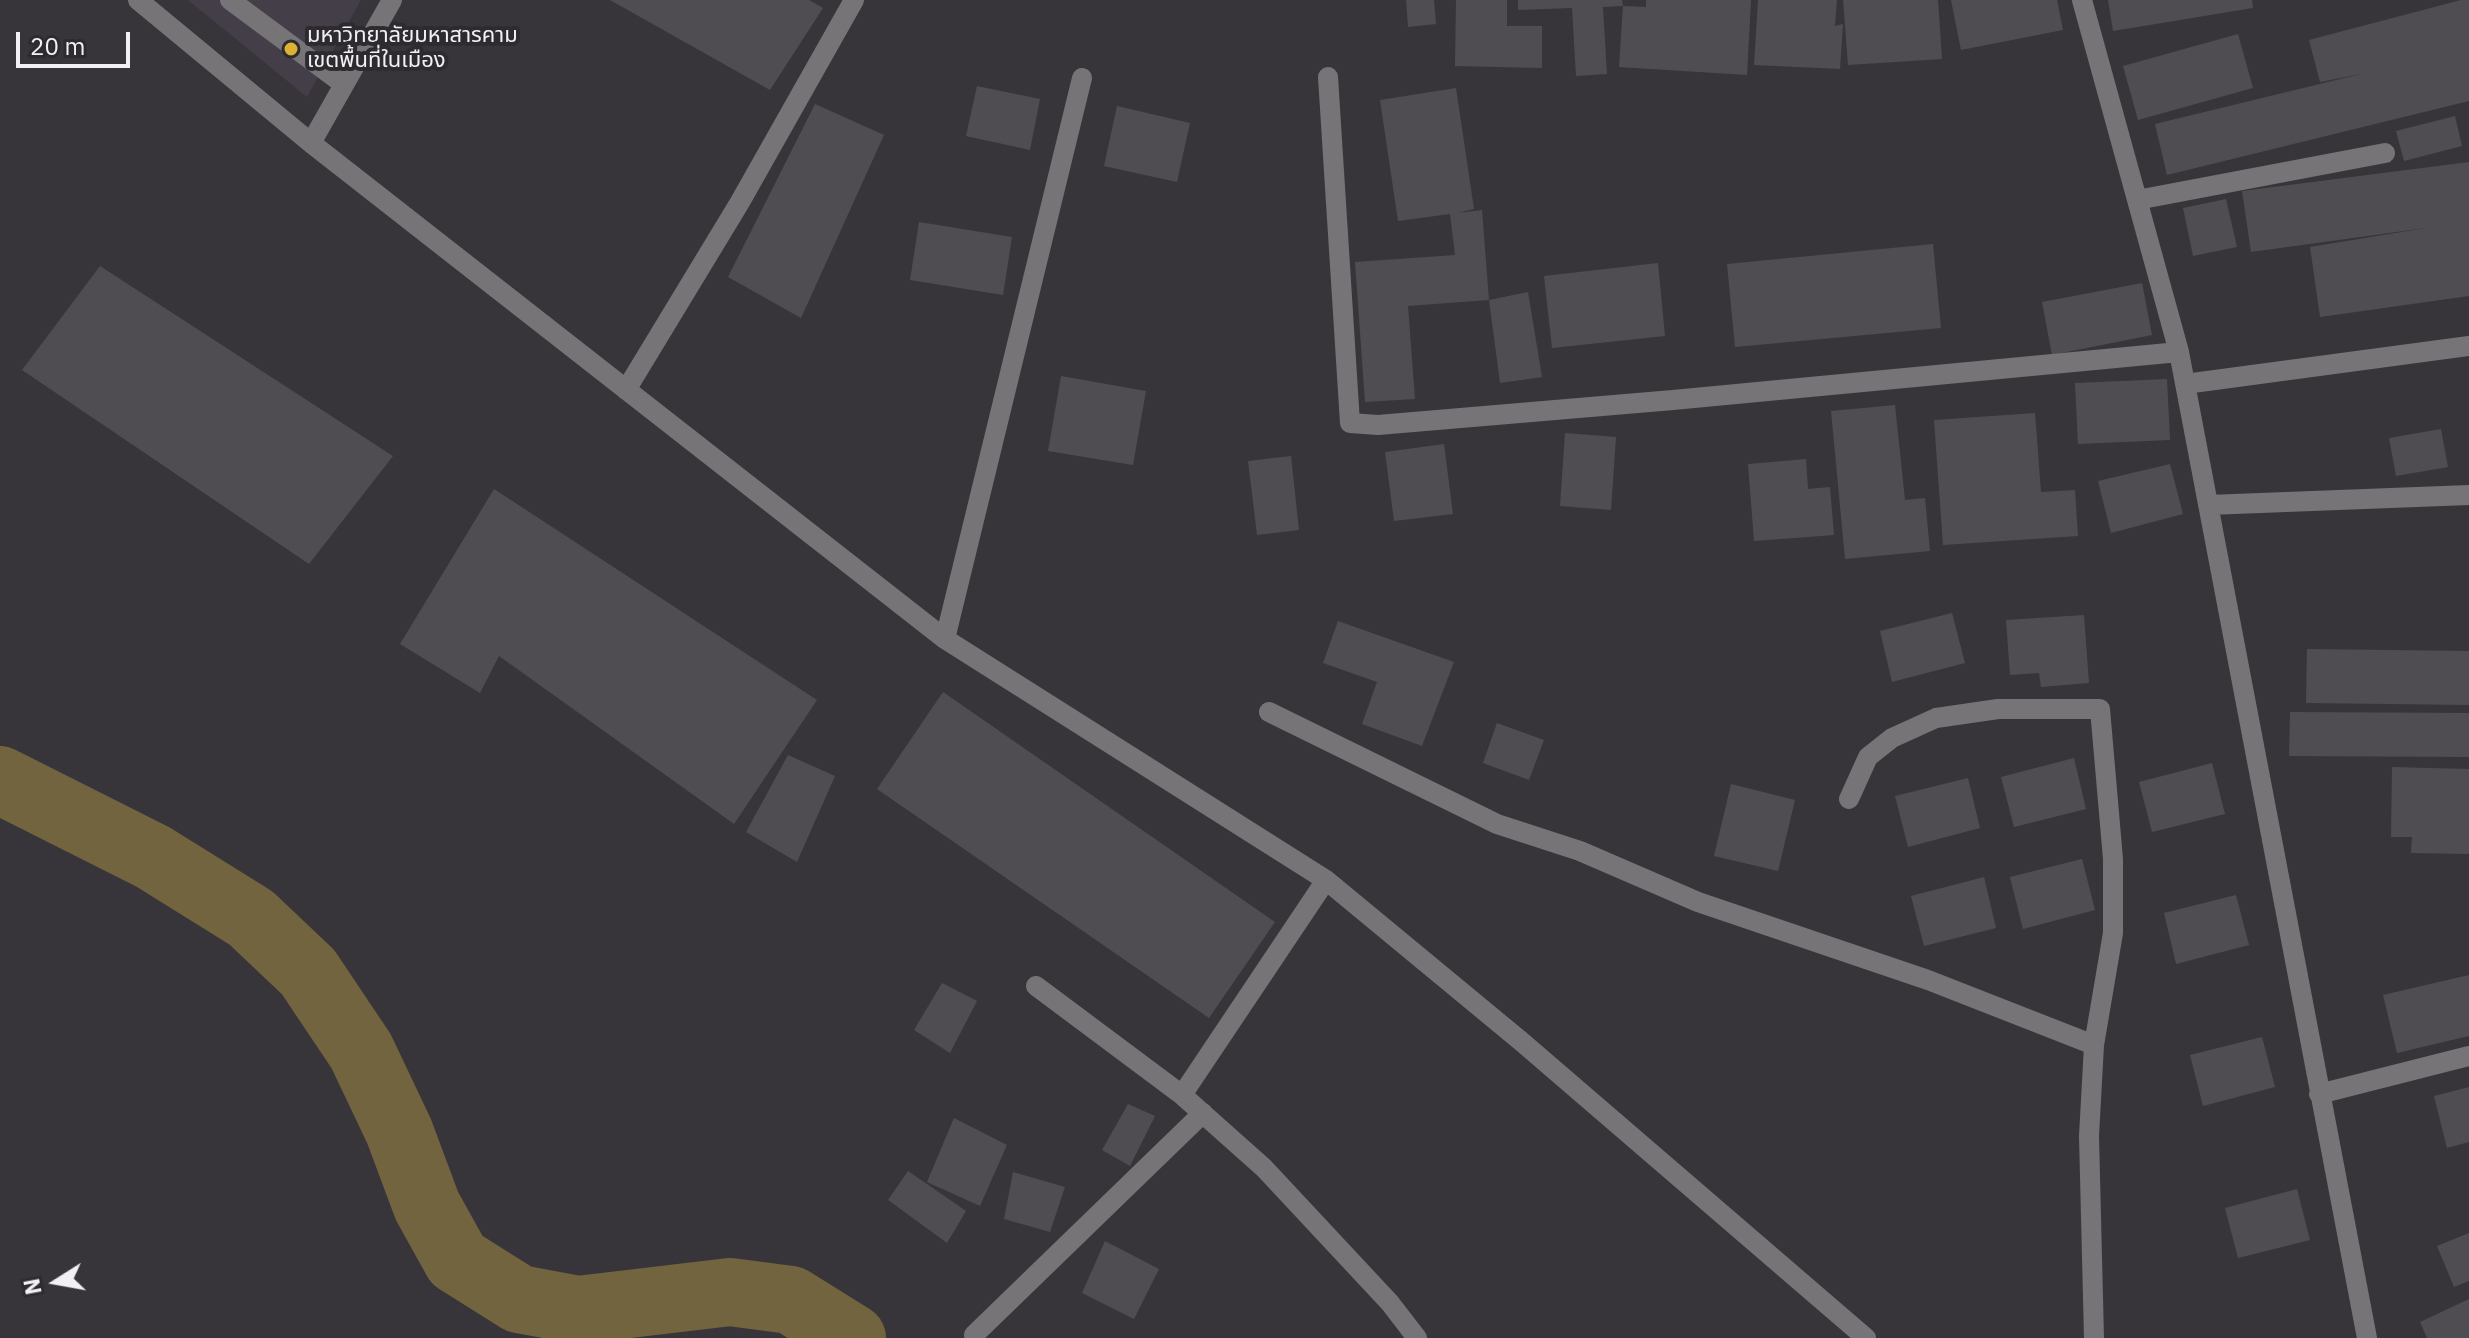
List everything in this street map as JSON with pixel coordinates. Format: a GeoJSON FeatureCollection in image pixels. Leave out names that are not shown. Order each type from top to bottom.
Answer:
{"type":"FeatureCollection","features":[{"type":"Feature","properties":{"kind":"street"},"geometry":{"type":"LineString","coordinates":[[138,0],[311,143],[945,639],[1326,880],[1522,1042],[1866,1338]]}},
{"type":"Feature","properties":{"kind":"street"},"geometry":{"type":"LineString","coordinates":[[230,0],[342,83]]}},
{"type":"Feature","properties":{"kind":"street"},"geometry":{"type":"LineString","coordinates":[[311,143],[342,83],[392,0]]}},
{"type":"Feature","properties":{"kind":"street"},"geometry":{"type":"LineString","coordinates":[[626,390],[740,202],[854,0]]}},
{"type":"Feature","properties":{"kind":"street"},"geometry":{"type":"LineString","coordinates":[[2082,0],[2179,352],[2367,1338]]}},
{"type":"Feature","properties":{"kind":"street"},"geometry":{"type":"LineString","coordinates":[[1328,77],[1350,423],[1378,425],[1673,400],[2179,352]]}},
{"type":"Feature","properties":{"kind":"street"},"geometry":{"type":"LineString","coordinates":[[945,639],[1082,78]]}},
{"type":"Feature","properties":{"kind":"street"},"geometry":{"type":"LineString","coordinates":[[2137,200],[2385,153]]}},
{"type":"Feature","properties":{"kind":"street"},"geometry":{"type":"LineString","coordinates":[[2185,384],[2469,346]]}},
{"type":"Feature","properties":{"kind":"street"},"geometry":{"type":"LineString","coordinates":[[2208,505],[2469,495]]}},
{"type":"Feature","properties":{"kind":"street"},"geometry":{"type":"LineString","coordinates":[[1849,799],[1868,757],[1892,738],[1936,718],[1998,709],[2100,709],[2113,859],[2113,933],[2094,1045],[2089,1136],[2094,1338]]}},
{"type":"Feature","properties":{"kind":"street"},"geometry":{"type":"LineString","coordinates":[[1269,712],[1497,824],[1580,851],[1698,902],[1928,980],[2094,1045]]}},
{"type":"Feature","properties":{"kind":"street"},"geometry":{"type":"LineString","coordinates":[[1182,1095],[1326,880]]}},
{"type":"Feature","properties":{"kind":"street"},"geometry":{"type":"LineString","coordinates":[[1036,986],[1182,1095],[1275,1179],[1390,1303],[1417,1338]]}},
{"type":"Feature","properties":{"kind":"street"},"geometry":{"type":"LineString","coordinates":[[2319,1094],[2469,1056]]}},
{"type":"Feature","properties":{"kind":"street"},"geometry":{"type":"LineString","coordinates":[[974,1335],[1203,1113]]}},
{"type":"Feature","properties":{"kind":"shaded area","name":"มหาวิทยาลัยมหาสารคาม เขตพื้นที่ในเมือง"},"geometry":{"type":"Polygon","coordinates":[[[188,0],[361,0],[307,97],[188,0]]]}},
{"type":"Feature","properties":{"kind":"building"},"geometry":{"type":"Polygon","coordinates":[[[610,0],[809,0],[823,8],[770,90],[610,0]]]}},
{"type":"Feature","properties":{"kind":"building"},"geometry":{"type":"Polygon","coordinates":[[[1406,0],[1434,0],[1436,24],[1408,27],[1406,0]]]}},
{"type":"Feature","properties":{"kind":"building"},"geometry":{"type":"Polygon","coordinates":[[[1456,0],[1507,0],[1507,26],[1542,26],[1542,68],[1455,66],[1456,0]]]}},
{"type":"Feature","properties":{"kind":"building"},"geometry":{"type":"Polygon","coordinates":[[[1518,0],[1622,0],[1623,6],[1603,7],[1607,74],[1576,76],[1572,8],[1518,10],[1518,0]]]}},
{"type":"Feature","properties":{"kind":"building"},"geometry":{"type":"Polygon","coordinates":[[[1646,0],[1751,0],[1747,75],[1619,67],[1623,6],[1646,7],[1646,0]]]}},
{"type":"Feature","properties":{"kind":"building"},"geometry":{"type":"Polygon","coordinates":[[[1758,0],[1837,0],[1835,26],[1843,24],[1840,69],[1754,65],[1758,0]]]}},
{"type":"Feature","properties":{"kind":"building"},"geometry":{"type":"Polygon","coordinates":[[[1843,0],[1938,0],[1942,59],[1848,65],[1843,0]]]}},
{"type":"Feature","properties":{"kind":"building"},"geometry":{"type":"Polygon","coordinates":[[[1951,0],[2057,0],[2063,30],[1961,50],[1951,0]]]}},
{"type":"Feature","properties":{"kind":"building"},"geometry":{"type":"Polygon","coordinates":[[[2108,0],[2252,0],[2253,8],[2113,31],[2108,0]]]}},
{"type":"Feature","properties":{"kind":"building"},"geometry":{"type":"Polygon","coordinates":[[[2469,0],[2469,101],[2167,175],[2155,124],[2361,74],[2320,82],[2309,40],[2469,0]]]}},
{"type":"Feature","properties":{"kind":"building"},"geometry":{"type":"Polygon","coordinates":[[[2238,34],[2253,88],[2138,120],[2123,66],[2238,34]]]}},
{"type":"Feature","properties":{"kind":"building"},"geometry":{"type":"Polygon","coordinates":[[[977,86],[1040,99],[1030,150],[966,136],[977,86]]]}},
{"type":"Feature","properties":{"kind":"building"},"geometry":{"type":"Polygon","coordinates":[[[1456,88],[1474,209],[1457,213],[1482,210],[1489,300],[1408,306],[1415,399],[1365,402],[1355,262],[1455,255],[1450,214],[1398,221],[1380,100],[1456,88]]]}},
{"type":"Feature","properties":{"kind":"building"},"geometry":{"type":"Polygon","coordinates":[[[815,104],[884,135],[801,318],[728,277],[815,104]]]}},
{"type":"Feature","properties":{"kind":"building"},"geometry":{"type":"Polygon","coordinates":[[[1117,106],[1190,123],[1177,182],[1104,166],[1117,106]]]}},
{"type":"Feature","properties":{"kind":"building"},"geometry":{"type":"Polygon","coordinates":[[[2455,116],[2462,146],[2404,161],[2396,131],[2455,116]]]}},
{"type":"Feature","properties":{"kind":"building"},"geometry":{"type":"Polygon","coordinates":[[[2469,162],[2469,296],[2320,317],[2310,247],[2426,228],[2251,252],[2242,191],[2469,162]]]}},
{"type":"Feature","properties":{"kind":"building"},"geometry":{"type":"Polygon","coordinates":[[[2226,199],[2237,247],[2193,256],[2183,208],[2226,199]]]}},
{"type":"Feature","properties":{"kind":"building"},"geometry":{"type":"Polygon","coordinates":[[[919,222],[1012,237],[1003,295],[910,280],[919,222]]]}},
{"type":"Feature","properties":{"kind":"building"},"geometry":{"type":"Polygon","coordinates":[[[1933,244],[1941,328],[1735,347],[1727,264],[1933,244]]]}},
{"type":"Feature","properties":{"kind":"building"},"geometry":{"type":"Polygon","coordinates":[[[1658,263],[1665,336],[1552,348],[1544,276],[1658,263]]]}},
{"type":"Feature","properties":{"kind":"building"},"geometry":{"type":"Polygon","coordinates":[[[100,266],[393,456],[309,564],[22,370],[100,266]]]}},
{"type":"Feature","properties":{"kind":"building"},"geometry":{"type":"Polygon","coordinates":[[[2142,283],[2152,335],[2052,355],[2042,302],[2142,283]]]}},
{"type":"Feature","properties":{"kind":"building"},"geometry":{"type":"Polygon","coordinates":[[[1528,292],[1542,377],[1500,383],[1489,300],[1528,292]]]}},
{"type":"Feature","properties":{"kind":"building"},"geometry":{"type":"Polygon","coordinates":[[[1061,376],[1146,391],[1133,465],[1048,451],[1061,376]]]}},
{"type":"Feature","properties":{"kind":"building"},"geometry":{"type":"Polygon","coordinates":[[[2167,379],[2170,440],[2078,444],[2075,383],[2167,379]]]}},
{"type":"Feature","properties":{"kind":"building"},"geometry":{"type":"Polygon","coordinates":[[[1895,405],[1905,500],[1925,498],[1930,551],[1845,559],[1831,411],[1895,405]]]}},
{"type":"Feature","properties":{"kind":"building"},"geometry":{"type":"Polygon","coordinates":[[[2035,413],[2041,492],[2075,490],[2078,536],[1943,545],[1934,420],[2035,413]]]}},
{"type":"Feature","properties":{"kind":"building"},"geometry":{"type":"Polygon","coordinates":[[[2441,429],[2448,467],[2396,476],[2389,438],[2441,429]]]}},
{"type":"Feature","properties":{"kind":"building"},"geometry":{"type":"Polygon","coordinates":[[[1565,433],[1616,437],[1611,510],[1560,506],[1565,433]]]}},
{"type":"Feature","properties":{"kind":"building"},"geometry":{"type":"Polygon","coordinates":[[[1444,444],[1453,514],[1394,521],[1385,452],[1444,444]]]}},
{"type":"Feature","properties":{"kind":"building"},"geometry":{"type":"Polygon","coordinates":[[[1291,456],[1299,530],[1257,535],[1248,461],[1291,456]]]}},
{"type":"Feature","properties":{"kind":"building"},"geometry":{"type":"Polygon","coordinates":[[[1806,459],[1808,489],[1830,487],[1834,535],[1754,541],[1748,464],[1806,459]]]}},
{"type":"Feature","properties":{"kind":"building"},"geometry":{"type":"Polygon","coordinates":[[[2170,464],[2183,514],[2111,533],[2098,481],[2170,464]]]}},
{"type":"Feature","properties":{"kind":"building"},"geometry":{"type":"Polygon","coordinates":[[[494,489],[817,700],[734,824],[499,656],[480,693],[400,644],[494,489]]]}},
{"type":"Feature","properties":{"kind":"building"},"geometry":{"type":"Polygon","coordinates":[[[1952,613],[1965,663],[1892,682],[1880,631],[1952,613]]]}},
{"type":"Feature","properties":{"kind":"building"},"geometry":{"type":"Polygon","coordinates":[[[2084,615],[2089,683],[2041,687],[2039,673],[2010,675],[2006,620],[2084,615]]]}},
{"type":"Feature","properties":{"kind":"building"},"geometry":{"type":"Polygon","coordinates":[[[1338,621],[1454,662],[1422,746],[1362,724],[1377,682],[1323,663],[1338,621]]]}},
{"type":"Feature","properties":{"kind":"building"},"geometry":{"type":"Polygon","coordinates":[[[2307,649],[2469,651],[2469,705],[2306,703],[2307,649]]]}},
{"type":"Feature","properties":{"kind":"building"},"geometry":{"type":"Polygon","coordinates":[[[943,692],[1275,922],[1209,1018],[877,789],[943,692]]]}},
{"type":"Feature","properties":{"kind":"building"},"geometry":{"type":"Polygon","coordinates":[[[2290,712],[2469,713],[2469,757],[2289,756],[2290,712]]]}},
{"type":"Feature","properties":{"kind":"building"},"geometry":{"type":"Polygon","coordinates":[[[1497,723],[1544,740],[1529,780],[1483,763],[1497,723]]]}},
{"type":"Feature","properties":{"kind":"building"},"geometry":{"type":"Polygon","coordinates":[[[788,755],[835,776],[797,862],[746,832],[788,755]]]}},
{"type":"Feature","properties":{"kind":"building"},"geometry":{"type":"Polygon","coordinates":[[[2074,758],[2086,809],[2014,827],[2001,777],[2074,758]]]}},
{"type":"Feature","properties":{"kind":"building"},"geometry":{"type":"Polygon","coordinates":[[[2212,763],[2225,814],[2152,832],[2139,782],[2212,763]]]}},
{"type":"Feature","properties":{"kind":"building"},"geometry":{"type":"Polygon","coordinates":[[[2392,767],[2469,769],[2469,854],[2411,853],[2412,837],[2391,837],[2392,767]]]}},
{"type":"Feature","properties":{"kind":"building"},"geometry":{"type":"Polygon","coordinates":[[[1968,778],[1980,828],[1908,847],[1895,796],[1968,778]]]}},
{"type":"Feature","properties":{"kind":"building"},"geometry":{"type":"Polygon","coordinates":[[[1731,784],[1795,800],[1778,871],[1714,856],[1731,784]]]}},
{"type":"Feature","properties":{"kind":"building"},"geometry":{"type":"Polygon","coordinates":[[[2082,859],[2095,910],[2023,929],[2010,877],[2082,859]]]}},
{"type":"Feature","properties":{"kind":"building"},"geometry":{"type":"Polygon","coordinates":[[[1984,877],[1996,928],[1924,946],[1911,896],[1984,877]]]}},
{"type":"Feature","properties":{"kind":"building"},"geometry":{"type":"Polygon","coordinates":[[[2236,895],[2249,945],[2176,964],[2164,913],[2236,895]]]}},
{"type":"Feature","properties":{"kind":"building"},"geometry":{"type":"Polygon","coordinates":[[[2469,975],[2469,1036],[2397,1053],[2383,995],[2469,975]]]}},
{"type":"Feature","properties":{"kind":"building"},"geometry":{"type":"Polygon","coordinates":[[[942,983],[977,1001],[950,1053],[914,1030],[942,983]]]}},
{"type":"Feature","properties":{"kind":"building"},"geometry":{"type":"Polygon","coordinates":[[[2262,1037],[2275,1087],[2203,1106],[2190,1055],[2262,1037]]]}},
{"type":"Feature","properties":{"kind":"building"},"geometry":{"type":"Polygon","coordinates":[[[2469,1087],[2469,1142],[2447,1148],[2434,1096],[2469,1087]]]}},
{"type":"Feature","properties":{"kind":"building"},"geometry":{"type":"Polygon","coordinates":[[[1128,1104],[1155,1116],[1130,1166],[1102,1150],[1128,1104]]]}},
{"type":"Feature","properties":{"kind":"building"},"geometry":{"type":"Polygon","coordinates":[[[954,1118],[1007,1145],[980,1206],[927,1182],[954,1118]]]}},
{"type":"Feature","properties":{"kind":"building"},"geometry":{"type":"Polygon","coordinates":[[[908,1171],[966,1211],[947,1243],[888,1200],[908,1171]]]}},
{"type":"Feature","properties":{"kind":"building"},"geometry":{"type":"Polygon","coordinates":[[[1013,1172],[1065,1187],[1050,1232],[1004,1219],[1013,1172]]]}},
{"type":"Feature","properties":{"kind":"building"},"geometry":{"type":"Polygon","coordinates":[[[2297,1189],[2310,1240],[2238,1258],[2225,1208],[2297,1189]]]}},
{"type":"Feature","properties":{"kind":"building"},"geometry":{"type":"Polygon","coordinates":[[[2469,1233],[2469,1281],[2454,1287],[2437,1246],[2469,1233]]]}},
{"type":"Feature","properties":{"kind":"building"},"geometry":{"type":"Polygon","coordinates":[[[1105,1241],[1159,1269],[1134,1319],[1082,1293],[1105,1241]]]}},
{"type":"Feature","properties":{"kind":"building"},"geometry":{"type":"Polygon","coordinates":[[[2469,1299],[2469,1338],[2427,1338],[2420,1322],[2469,1299]]]}},
{"type":"Feature","properties":{"kind":"waterway"},"geometry":{"type":"LineString","coordinates":[[0,780],[153,857],[251,918],[308,972],[361,1051],[399,1131],[427,1206],[457,1260],[519,1299],[578,1310],[730,1292],[791,1300],[852,1338]]}},
{"type":"Feature","properties":{"kind":"place","name":"มหาวิทยาลัยมหาสารคาม เขตพื้นที่ในเมือง"},"geometry":{"type":"Point","coordinates":[291,49]}}]}
